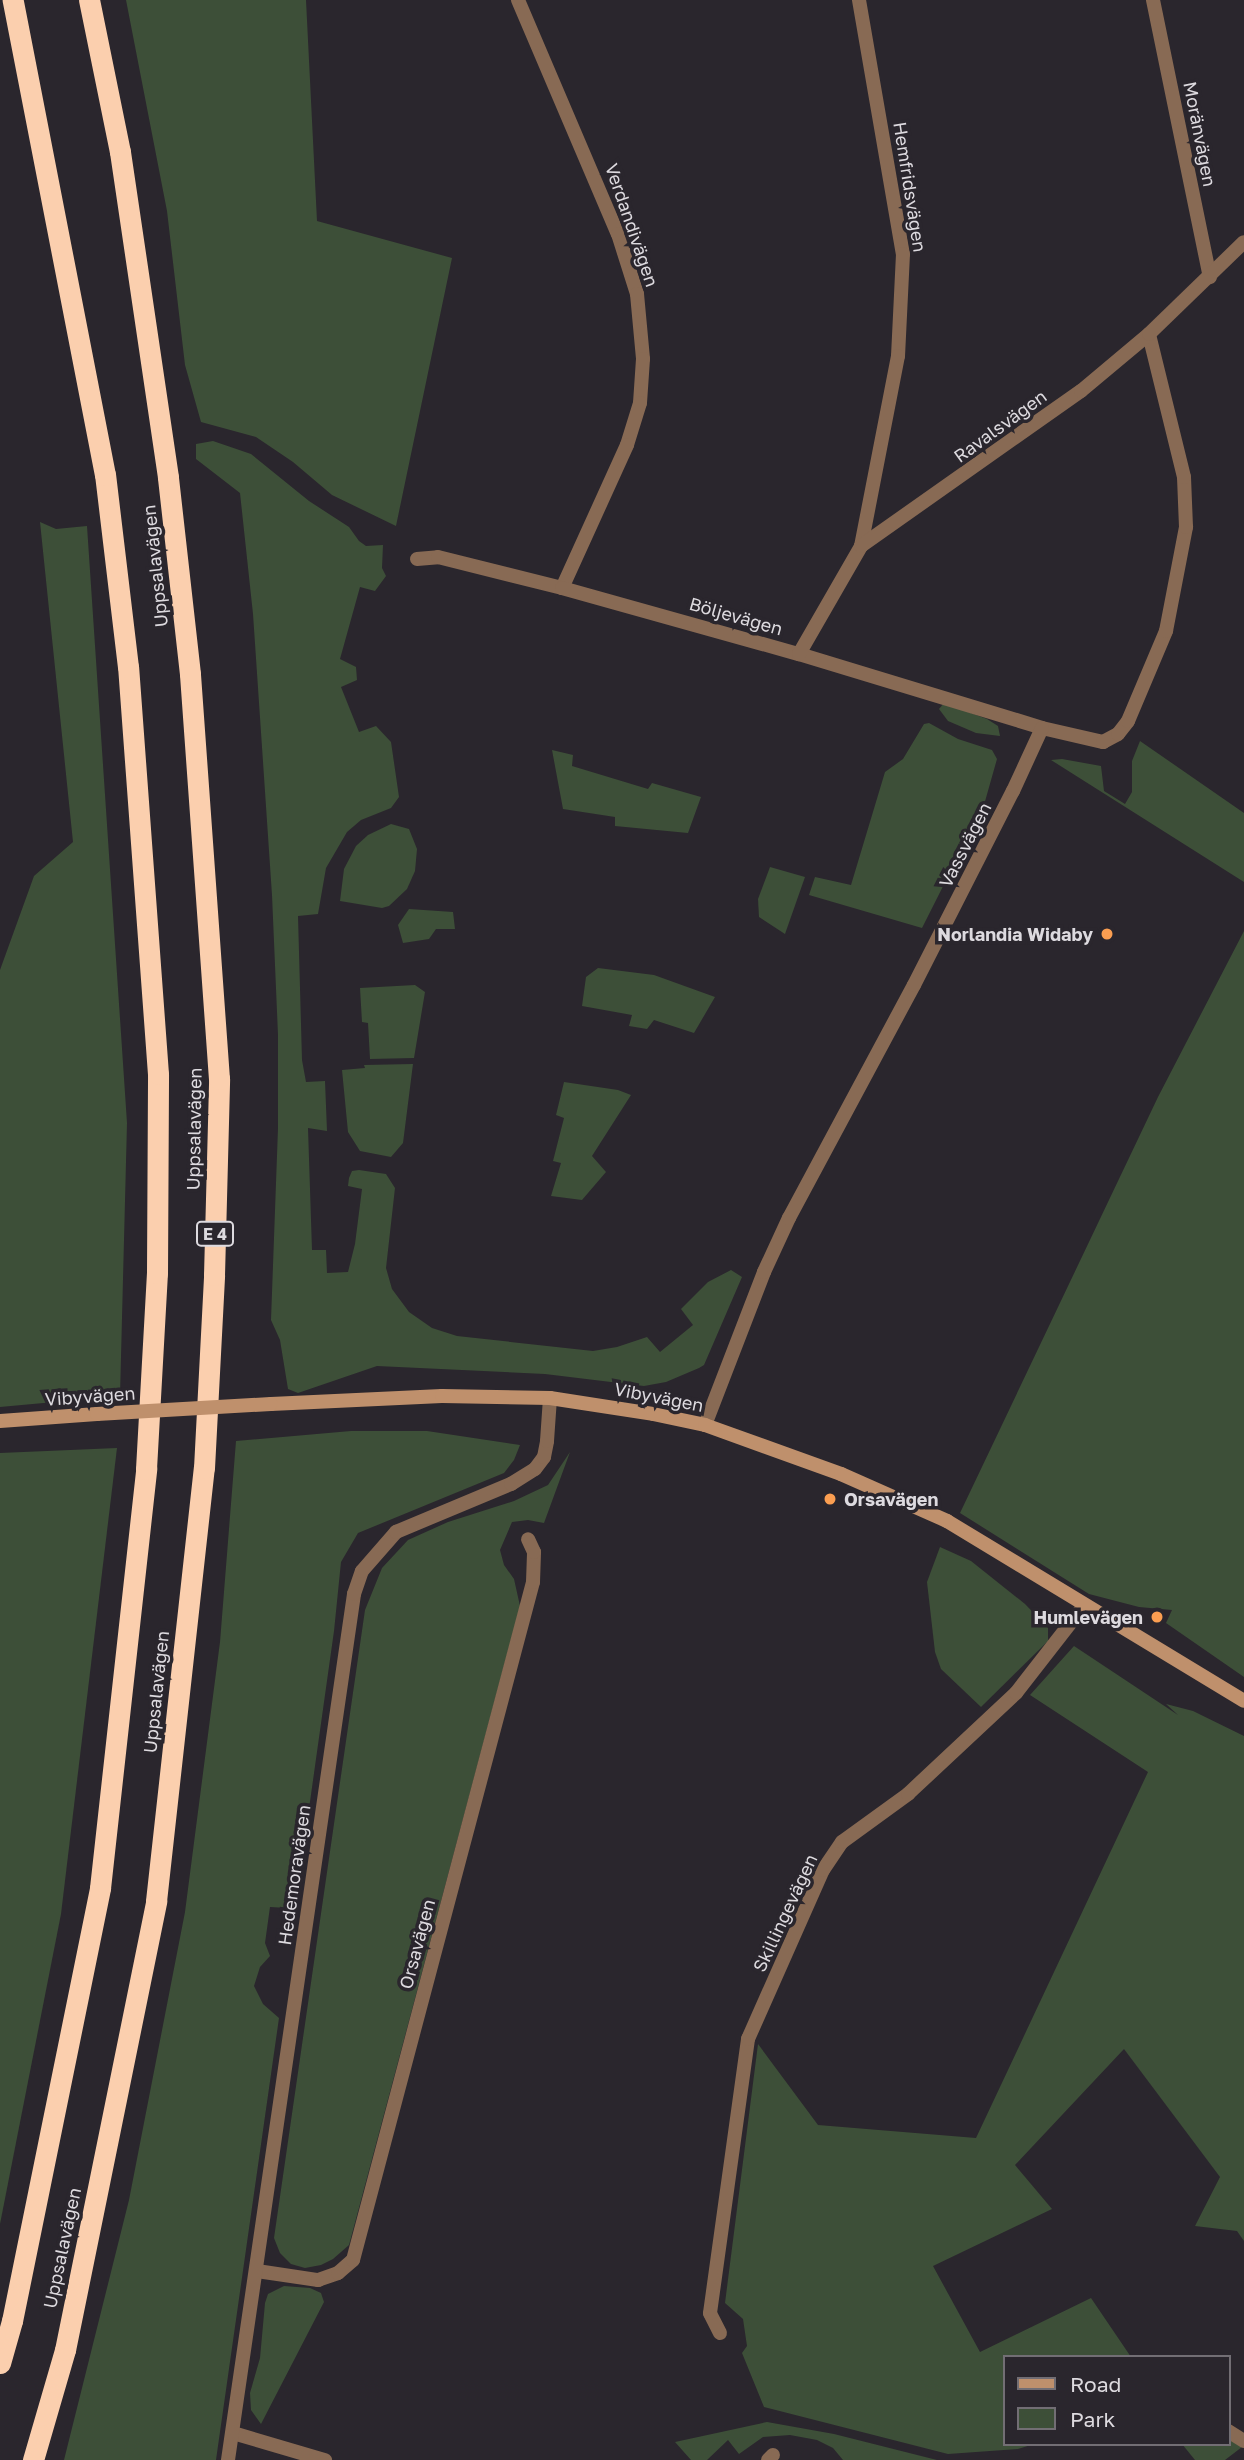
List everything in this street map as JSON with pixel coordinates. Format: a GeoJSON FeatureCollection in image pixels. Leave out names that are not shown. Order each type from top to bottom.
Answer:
{"type":"FeatureCollection","features":[{"type":"Feature","properties":{"kind":"highway","name":"Uppsalavägen"},"geometry":{"type":"LineString","coordinates":[[0,2364],[12,2321],[100,1888],[146,1469],[157,1273],[158,1127],[158,1074],[128,667],[105,475],[13,0]]}},
{"type":"Feature","properties":{"kind":"highway","name":"Uppsalavägen"},"geometry":{"type":"LineString","coordinates":[[33,2460],[65,2350],[156,1901],[204,1468],[214,1275],[219,1079],[190,674],[167,477],[120,152],[89,0]]}},
{"type":"Feature","properties":{"kind":"street","name":"Verdandivägen"},"geometry":{"type":"LineString","coordinates":[[517,0],[560,92],[618,234],[637,294],[643,359],[640,403],[627,445],[562,588]]}},
{"type":"Feature","properties":{"kind":"street","name":"Hemfridsvägen"},"geometry":{"type":"LineString","coordinates":[[859,0],[903,254],[898,356],[861,546]]}},
{"type":"Feature","properties":{"kind":"street","name":"Moränvägen"},"geometry":{"type":"LineString","coordinates":[[1153,0],[1210,276]]}},
{"type":"Feature","properties":{"kind":"street","name":"Ravalsvägen"},"geometry":{"type":"LineString","coordinates":[[800,654],[861,546],[1081,391],[1149,334],[1244,242]]}},
{"type":"Feature","properties":{"kind":"street"},"geometry":{"type":"LineString","coordinates":[[1042,728],[1103,742],[1118,734],[1134,709],[1166,631],[1186,527],[1184,477],[1149,334]]}},
{"type":"Feature","properties":{"kind":"street","name":"Böljevägen"},"geometry":{"type":"LineString","coordinates":[[417,559],[439,557],[562,588],[800,654],[1042,728]]}},
{"type":"Feature","properties":{"kind":"street","name":"Vassvägen"},"geometry":{"type":"LineString","coordinates":[[705,1425],[764,1272],[789,1218],[914,985],[1013,791],[1042,728]]}},
{"type":"Feature","properties":{"kind":"street","name":"Vibyvägen"},"geometry":{"type":"LineString","coordinates":[[0,1421],[442,1396],[550,1398],[653,1413],[705,1425],[841,1474],[947,1521],[1244,1702]]}},
{"type":"Feature","properties":{"kind":"street","name":"Hedemoravägen"},"geometry":{"type":"LineString","coordinates":[[228,2460],[354,1594],[362,1571],[396,1532],[511,1484],[535,1469],[544,1457],[550,1398]]}},
{"type":"Feature","properties":{"kind":"street","name":"Orsavägen"},"geometry":{"type":"LineString","coordinates":[[257,2271],[318,2280],[338,2273],[353,2260],[533,1582],[534,1552],[528,1539]]}},
{"type":"Feature","properties":{"kind":"street","name":"Skillingevägen"},"geometry":{"type":"LineString","coordinates":[[720,2333],[710,2313],[748,2039],[823,1870],[842,1842],[908,1794],[1016,1693],[1083,1606]]}},
{"type":"Feature","properties":{"kind":"street"},"geometry":{"type":"LineString","coordinates":[[233,2433],[326,2460]]}},
{"type":"Feature","properties":{"kind":"green space"},"geometry":{"type":"Polygon","coordinates":[[[126,0],[306,0],[317,221],[452,258],[396,526],[332,495],[293,462],[256,437],[201,422],[185,365],[167,211],[126,0]]]}},
{"type":"Feature","properties":{"kind":"green space"},"geometry":{"type":"Polygon","coordinates":[[[213,441],[251,454],[309,501],[349,527],[366,546],[383,545],[382,568],[386,576],[375,591],[360,587],[340,659],[356,667],[357,680],[341,687],[359,732],[376,726],[391,742],[399,797],[391,808],[361,820],[347,832],[326,868],[318,914],[298,916],[302,1060],[306,1082],[325,1081],[327,1131],[308,1128],[312,1250],[326,1250],[327,1273],[348,1272],[355,1244],[362,1189],[348,1186],[349,1178],[352,1171],[359,1170],[386,1174],[395,1188],[386,1268],[392,1289],[409,1312],[432,1328],[457,1336],[593,1351],[617,1347],[647,1337],[660,1352],[693,1325],[681,1309],[708,1282],[731,1270],[742,1277],[704,1365],[699,1368],[666,1382],[644,1386],[545,1374],[377,1366],[298,1393],[288,1389],[280,1340],[271,1320],[278,1128],[278,1035],[272,895],[253,614],[240,493],[196,459],[196,444],[213,441]]]}},
{"type":"Feature","properties":{"kind":"green space"},"geometry":{"type":"Polygon","coordinates":[[[40,522],[56,529],[87,526],[127,1123],[120,1396],[0,1407],[0,970],[34,876],[73,842],[40,522]]]}},
{"type":"Feature","properties":{"kind":"green space"},"geometry":{"type":"Polygon","coordinates":[[[944,703],[987,719],[998,726],[1000,736],[976,733],[948,721],[939,709],[944,703]]]}},
{"type":"Feature","properties":{"kind":"green space"},"geometry":{"type":"Polygon","coordinates":[[[929,723],[958,739],[992,750],[997,759],[984,805],[922,928],[809,895],[815,877],[851,885],[885,772],[903,759],[924,724],[929,723]]]}},
{"type":"Feature","properties":{"kind":"green space"},"geometry":{"type":"Polygon","coordinates":[[[1140,741],[1244,813],[1244,882],[1051,760],[1062,759],[1101,766],[1104,791],[1125,804],[1132,792],[1132,761],[1140,741]]]}},
{"type":"Feature","properties":{"kind":"green space"},"geometry":{"type":"Polygon","coordinates":[[[552,750],[573,755],[572,766],[648,789],[652,783],[701,797],[688,833],[615,826],[615,817],[563,809],[552,750]]]}},
{"type":"Feature","properties":{"kind":"green space"},"geometry":{"type":"Polygon","coordinates":[[[391,824],[409,829],[417,849],[415,871],[407,889],[389,906],[382,908],[340,901],[344,869],[356,846],[368,835],[391,824]]]}},
{"type":"Feature","properties":{"kind":"green space"},"geometry":{"type":"Polygon","coordinates":[[[770,867],[805,877],[785,934],[759,917],[758,899],[770,867]]]}},
{"type":"Feature","properties":{"kind":"green space"},"geometry":{"type":"Polygon","coordinates":[[[409,909],[453,912],[455,929],[436,929],[429,939],[403,943],[398,925],[409,909]]]}},
{"type":"Feature","properties":{"kind":"green space"},"geometry":{"type":"Polygon","coordinates":[[[1244,931],[1244,1677],[1166,1623],[1172,1610],[1139,1607],[1089,1594],[960,1513],[1158,1097],[1244,931]]]}},
{"type":"Feature","properties":{"kind":"green space"},"geometry":{"type":"Polygon","coordinates":[[[598,968],[654,975],[715,997],[694,1033],[654,1020],[647,1029],[629,1026],[632,1015],[582,1006],[586,977],[598,968]]]}},
{"type":"Feature","properties":{"kind":"green space"},"geometry":{"type":"Polygon","coordinates":[[[415,985],[425,992],[414,1058],[370,1059],[368,1023],[362,1022],[360,988],[415,985]]]}},
{"type":"Feature","properties":{"kind":"green space"},"geometry":{"type":"Polygon","coordinates":[[[413,1064],[403,1143],[391,1157],[360,1151],[348,1132],[342,1070],[365,1068],[364,1065],[413,1064]]]}},
{"type":"Feature","properties":{"kind":"green space"},"geometry":{"type":"Polygon","coordinates":[[[564,1082],[618,1090],[631,1095],[592,1156],[606,1172],[582,1200],[551,1196],[561,1163],[553,1161],[564,1118],[556,1115],[564,1082]]]}},
{"type":"Feature","properties":{"kind":"green space"},"geometry":{"type":"Polygon","coordinates":[[[351,1431],[427,1431],[520,1445],[514,1460],[504,1473],[358,1533],[341,1562],[334,1631],[297,1894],[288,1908],[270,1907],[265,1943],[270,1956],[260,1967],[254,1986],[263,2004],[279,2018],[216,2460],[64,2460],[129,2200],[185,1912],[220,1642],[236,1441],[351,1431]]]}},
{"type":"Feature","properties":{"kind":"green space"},"geometry":{"type":"Polygon","coordinates":[[[117,1448],[61,1914],[0,2224],[0,1453],[117,1448]]]}},
{"type":"Feature","properties":{"kind":"green space"},"geometry":{"type":"Polygon","coordinates":[[[570,1452],[544,1523],[528,1520],[512,1522],[500,1550],[504,1565],[514,1579],[520,1606],[349,2245],[321,2265],[305,2268],[291,2264],[280,2253],[274,2238],[365,1610],[382,1568],[408,1540],[448,1522],[514,1501],[548,1485],[570,1452]]]}},
{"type":"Feature","properties":{"kind":"green space"},"geometry":{"type":"Polygon","coordinates":[[[940,1547],[971,1561],[1025,1604],[1048,1628],[1048,1641],[981,1707],[941,1669],[935,1652],[927,1582],[940,1547]]]}},
{"type":"Feature","properties":{"kind":"green space"},"geometry":{"type":"Polygon","coordinates":[[[1074,1646],[1178,1715],[1166,1704],[1193,1711],[1244,1736],[1244,2241],[1237,2231],[1195,2226],[1220,2177],[1124,2049],[1015,2165],[1052,2209],[933,2266],[980,2352],[1091,2298],[1130,2355],[1002,2355],[1002,2446],[1028,2446],[948,2454],[764,2407],[742,2353],[747,2346],[743,2319],[725,2303],[758,2044],[818,2125],[976,2138],[1148,1772],[1030,1695],[1074,1646]]]}},
{"type":"Feature","properties":{"kind":"green space"},"geometry":{"type":"Polygon","coordinates":[[[284,2286],[310,2288],[321,2293],[324,2302],[261,2424],[251,2410],[250,2393],[260,2358],[265,2303],[268,2294],[284,2286]]]}},
{"type":"Feature","properties":{"kind":"green space"},"geometry":{"type":"Polygon","coordinates":[[[767,2422],[834,2434],[937,2460],[843,2460],[833,2448],[817,2440],[790,2435],[763,2437],[739,2454],[728,2440],[707,2460],[691,2460],[675,2442],[767,2422]]]}},
{"type":"Feature","properties":{"kind":"green space"},"geometry":{"type":"Polygon","coordinates":[[[1230,2439],[1242,2447],[1225,2460],[1195,2460],[1184,2446],[1230,2446],[1230,2439]]]}},
{"type":"Feature","properties":{"kind":"place","name":"Norlandia Widaby"},"geometry":{"type":"Point","coordinates":[1107,934]}},
{"type":"Feature","properties":{"kind":"place","name":"Orsavägen"},"geometry":{"type":"Point","coordinates":[830,1499]}},
{"type":"Feature","properties":{"kind":"place","name":"Humlevägen"},"geometry":{"type":"Point","coordinates":[1157,1617]}}]}
